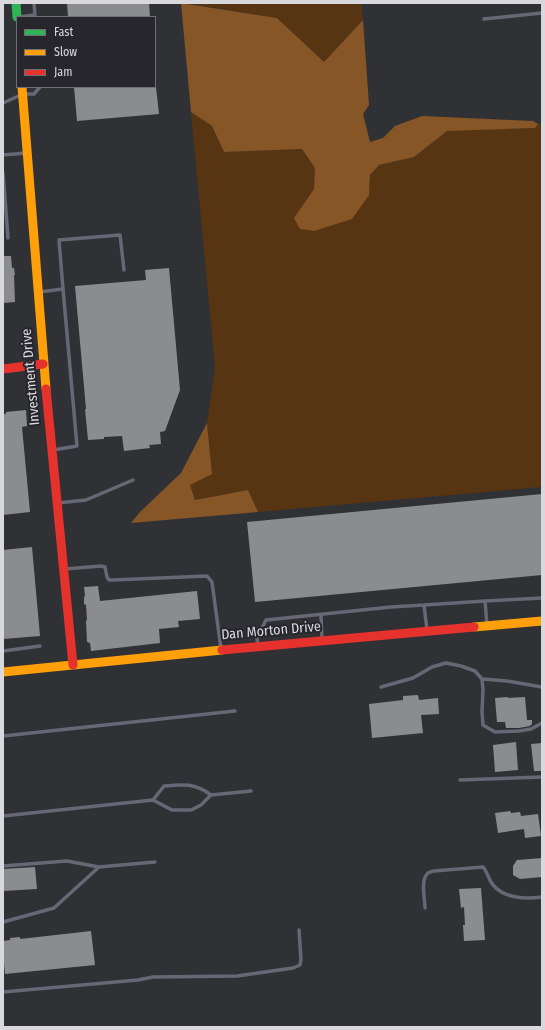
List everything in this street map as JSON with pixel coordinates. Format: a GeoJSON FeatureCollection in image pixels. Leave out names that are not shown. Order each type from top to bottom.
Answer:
{"type":"FeatureCollection","features":[{"type":"Feature","properties":{"kind":"street"},"geometry":{"type":"LineString","coordinates":[[16,3],[17,16]]}},
{"type":"Feature","properties":{"kind":"street","name":"Investment Drive"},"geometry":{"type":"LineString","coordinates":[[23,91],[43,364],[73,665]]}},
{"type":"Feature","properties":{"kind":"street"},"geometry":{"type":"LineString","coordinates":[[3,368],[43,364]]}},
{"type":"Feature","properties":{"kind":"street","name":"Dan Morton Drive"},"geometry":{"type":"LineString","coordinates":[[3,672],[258,646],[542,621]]}},
{"type":"Feature","properties":{"kind":"lane"},"geometry":{"type":"LineString","coordinates":[[34,3],[35,16]]}},
{"type":"Feature","properties":{"kind":"lane"},"geometry":{"type":"LineString","coordinates":[[484,19],[542,13]]}},
{"type":"Feature","properties":{"kind":"lane"},"geometry":{"type":"LineString","coordinates":[[3,103],[23,91],[34,94],[39,88]]}},
{"type":"Feature","properties":{"kind":"lane"},"geometry":{"type":"LineString","coordinates":[[3,155],[27,153]]}},
{"type":"Feature","properties":{"kind":"lane"},"geometry":{"type":"LineString","coordinates":[[3,173],[8,238]]}},
{"type":"Feature","properties":{"kind":"lane"},"geometry":{"type":"LineString","coordinates":[[52,450],[77,446],[59,240],[120,235],[124,270]]}},
{"type":"Feature","properties":{"kind":"lane"},"geometry":{"type":"LineString","coordinates":[[38,292],[63,289]]}},
{"type":"Feature","properties":{"kind":"lane"},"geometry":{"type":"LineString","coordinates":[[57,503],[86,500],[133,480]]}},
{"type":"Feature","properties":{"kind":"lane"},"geometry":{"type":"LineString","coordinates":[[64,569],[101,566],[105,567],[109,580],[206,576],[212,582],[221,650]]}},
{"type":"Feature","properties":{"kind":"lane"},"geometry":{"type":"LineString","coordinates":[[258,646],[257,638],[266,620],[391,607],[542,598]]}},
{"type":"Feature","properties":{"kind":"lane"},"geometry":{"type":"LineString","coordinates":[[486,601],[487,626]]}},
{"type":"Feature","properties":{"kind":"lane"},"geometry":{"type":"LineString","coordinates":[[424,605],[427,631]]}},
{"type":"Feature","properties":{"kind":"lane"},"geometry":{"type":"LineString","coordinates":[[321,615],[322,640]]}},
{"type":"Feature","properties":{"kind":"lane"},"geometry":{"type":"LineString","coordinates":[[3,651],[40,646]]}},
{"type":"Feature","properties":{"kind":"lane"},"geometry":{"type":"LineString","coordinates":[[381,687],[413,678],[432,667],[446,663],[461,666],[475,672],[482,679],[482,712],[484,725],[494,732],[531,729],[542,723]]}},
{"type":"Feature","properties":{"kind":"lane"},"geometry":{"type":"LineString","coordinates":[[482,679],[507,681],[542,687]]}},
{"type":"Feature","properties":{"kind":"lane"},"geometry":{"type":"LineString","coordinates":[[3,736],[235,711]]}},
{"type":"Feature","properties":{"kind":"lane"},"geometry":{"type":"LineString","coordinates":[[460,780],[542,777]]}},
{"type":"Feature","properties":{"kind":"lane"},"geometry":{"type":"LineString","coordinates":[[153,800],[164,786],[177,784],[202,788],[211,795]]}},
{"type":"Feature","properties":{"kind":"lane"},"geometry":{"type":"LineString","coordinates":[[3,816],[153,800],[172,810],[191,810],[201,805],[211,795],[251,791]]}},
{"type":"Feature","properties":{"kind":"lane"},"geometry":{"type":"LineString","coordinates":[[3,866],[67,861],[99,867],[155,862]]}},
{"type":"Feature","properties":{"kind":"lane"},"geometry":{"type":"LineString","coordinates":[[425,908],[423,884],[428,873],[434,870],[479,866],[483,867],[494,886],[508,895],[528,899],[542,897]]}},
{"type":"Feature","properties":{"kind":"lane"},"geometry":{"type":"LineString","coordinates":[[3,922],[54,908],[99,867]]}},
{"type":"Feature","properties":{"kind":"lane"},"geometry":{"type":"LineString","coordinates":[[3,992],[153,978],[237,976],[293,968],[300,965],[301,959],[299,930]]}},
{"type":"Feature","properties":{"kind":"shaded area"},"geometry":{"type":"Polygon","coordinates":[[[181,3],[277,18],[324,62],[363,20],[369,105],[363,114],[370,142],[383,138],[395,126],[422,116],[533,121],[538,124],[535,128],[447,131],[414,157],[379,165],[370,175],[369,195],[352,219],[314,231],[300,229],[294,218],[314,189],[315,168],[302,149],[224,152],[212,126],[191,112],[181,3]]]}},
{"type":"Feature","properties":{"kind":"shaded area"},"geometry":{"type":"Polygon","coordinates":[[[185,3],[361,3],[363,20],[324,62],[277,18],[185,3]]]}},
{"type":"Feature","properties":{"kind":"shaded area"},"geometry":{"type":"Polygon","coordinates":[[[191,112],[212,126],[224,152],[302,149],[315,168],[314,189],[369,195],[370,175],[379,165],[414,157],[447,130],[535,128],[538,124],[542,124],[542,487],[258,512],[248,490],[195,500],[190,485],[212,473],[207,423],[215,368],[191,112]]]}},
{"type":"Feature","properties":{"kind":"shaded area"},"geometry":{"type":"Polygon","coordinates":[[[207,423],[212,474],[190,485],[195,500],[248,490],[258,512],[131,523],[140,512],[181,473],[207,423]]]}},
{"type":"Feature","properties":{"kind":"building"},"geometry":{"type":"Polygon","coordinates":[[[67,3],[149,3],[150,16],[68,16],[67,3]]]}},
{"type":"Feature","properties":{"kind":"building"},"geometry":{"type":"Polygon","coordinates":[[[156,87],[159,114],[77,121],[74,88],[156,87]]]}},
{"type":"Feature","properties":{"kind":"building"},"geometry":{"type":"Polygon","coordinates":[[[3,256],[11,256],[12,268],[14,268],[15,275],[15,302],[3,303],[3,256]]]}},
{"type":"Feature","properties":{"kind":"building"},"geometry":{"type":"Polygon","coordinates":[[[169,268],[180,390],[165,431],[160,432],[161,444],[149,445],[150,448],[124,451],[122,436],[88,440],[75,286],[146,280],[145,270],[169,268]]]}},
{"type":"Feature","properties":{"kind":"building"},"geometry":{"type":"Polygon","coordinates":[[[26,410],[27,426],[22,427],[30,512],[3,515],[3,414],[6,414],[6,412],[26,410]]]}},
{"type":"Feature","properties":{"kind":"building"},"geometry":{"type":"Polygon","coordinates":[[[542,494],[542,575],[255,602],[247,522],[542,494]]]}},
{"type":"Feature","properties":{"kind":"building"},"geometry":{"type":"Polygon","coordinates":[[[32,547],[40,636],[3,639],[3,550],[32,547]]]}},
{"type":"Feature","properties":{"kind":"building"},"geometry":{"type":"Polygon","coordinates":[[[98,586],[100,601],[197,591],[200,619],[178,621],[179,627],[159,629],[160,643],[91,651],[90,643],[87,642],[84,587],[98,586]]]}},
{"type":"Feature","properties":{"kind":"building"},"geometry":{"type":"Polygon","coordinates":[[[418,695],[419,700],[438,698],[439,714],[421,715],[423,733],[372,738],[369,704],[403,700],[403,696],[418,695]]]}},
{"type":"Feature","properties":{"kind":"building"},"geometry":{"type":"Polygon","coordinates":[[[525,697],[527,720],[532,720],[532,724],[530,726],[506,728],[505,722],[497,722],[495,698],[525,697]]]}},
{"type":"Feature","properties":{"kind":"building"},"geometry":{"type":"Polygon","coordinates":[[[516,742],[518,770],[495,772],[493,745],[516,742]]]}},
{"type":"Feature","properties":{"kind":"building"},"geometry":{"type":"Polygon","coordinates":[[[542,743],[542,771],[534,771],[531,744],[542,743]]]}},
{"type":"Feature","properties":{"kind":"building"},"geometry":{"type":"Polygon","coordinates":[[[510,811],[511,813],[520,812],[521,816],[538,814],[541,836],[525,838],[524,829],[498,833],[495,813],[510,811]]]}},
{"type":"Feature","properties":{"kind":"building"},"geometry":{"type":"Polygon","coordinates":[[[542,858],[542,877],[520,879],[513,875],[513,866],[517,860],[542,858]]]}},
{"type":"Feature","properties":{"kind":"building"},"geometry":{"type":"Polygon","coordinates":[[[35,867],[37,889],[3,891],[3,869],[35,867]]]}},
{"type":"Feature","properties":{"kind":"building"},"geometry":{"type":"Polygon","coordinates":[[[481,888],[485,940],[464,941],[464,907],[461,908],[459,889],[481,888]]]}},
{"type":"Feature","properties":{"kind":"building"},"geometry":{"type":"Polygon","coordinates":[[[91,931],[95,965],[5,974],[3,963],[3,941],[10,940],[10,938],[20,937],[20,939],[91,931]]]}},
{"type":"Feature","properties":{"kind":"traffic: fast"},"geometry":{"type":"LineString","coordinates":[[16,3],[17,16]]}},
{"type":"Feature","properties":{"kind":"traffic: slow"},"geometry":{"type":"LineString","coordinates":[[22,88],[46,389]]}},
{"type":"Feature","properties":{"kind":"traffic: slow"},"geometry":{"type":"LineString","coordinates":[[474,627],[542,621]]}},
{"type":"Feature","properties":{"kind":"traffic: slow"},"geometry":{"type":"LineString","coordinates":[[3,672],[222,650]]}},
{"type":"Feature","properties":{"kind":"traffic: jam"},"geometry":{"type":"LineString","coordinates":[[3,369],[43,364]]}},
{"type":"Feature","properties":{"kind":"traffic: jam"},"geometry":{"type":"LineString","coordinates":[[46,389],[73,665]]}},
{"type":"Feature","properties":{"kind":"traffic: jam"},"geometry":{"type":"LineString","coordinates":[[222,650],[474,627]]}}]}
